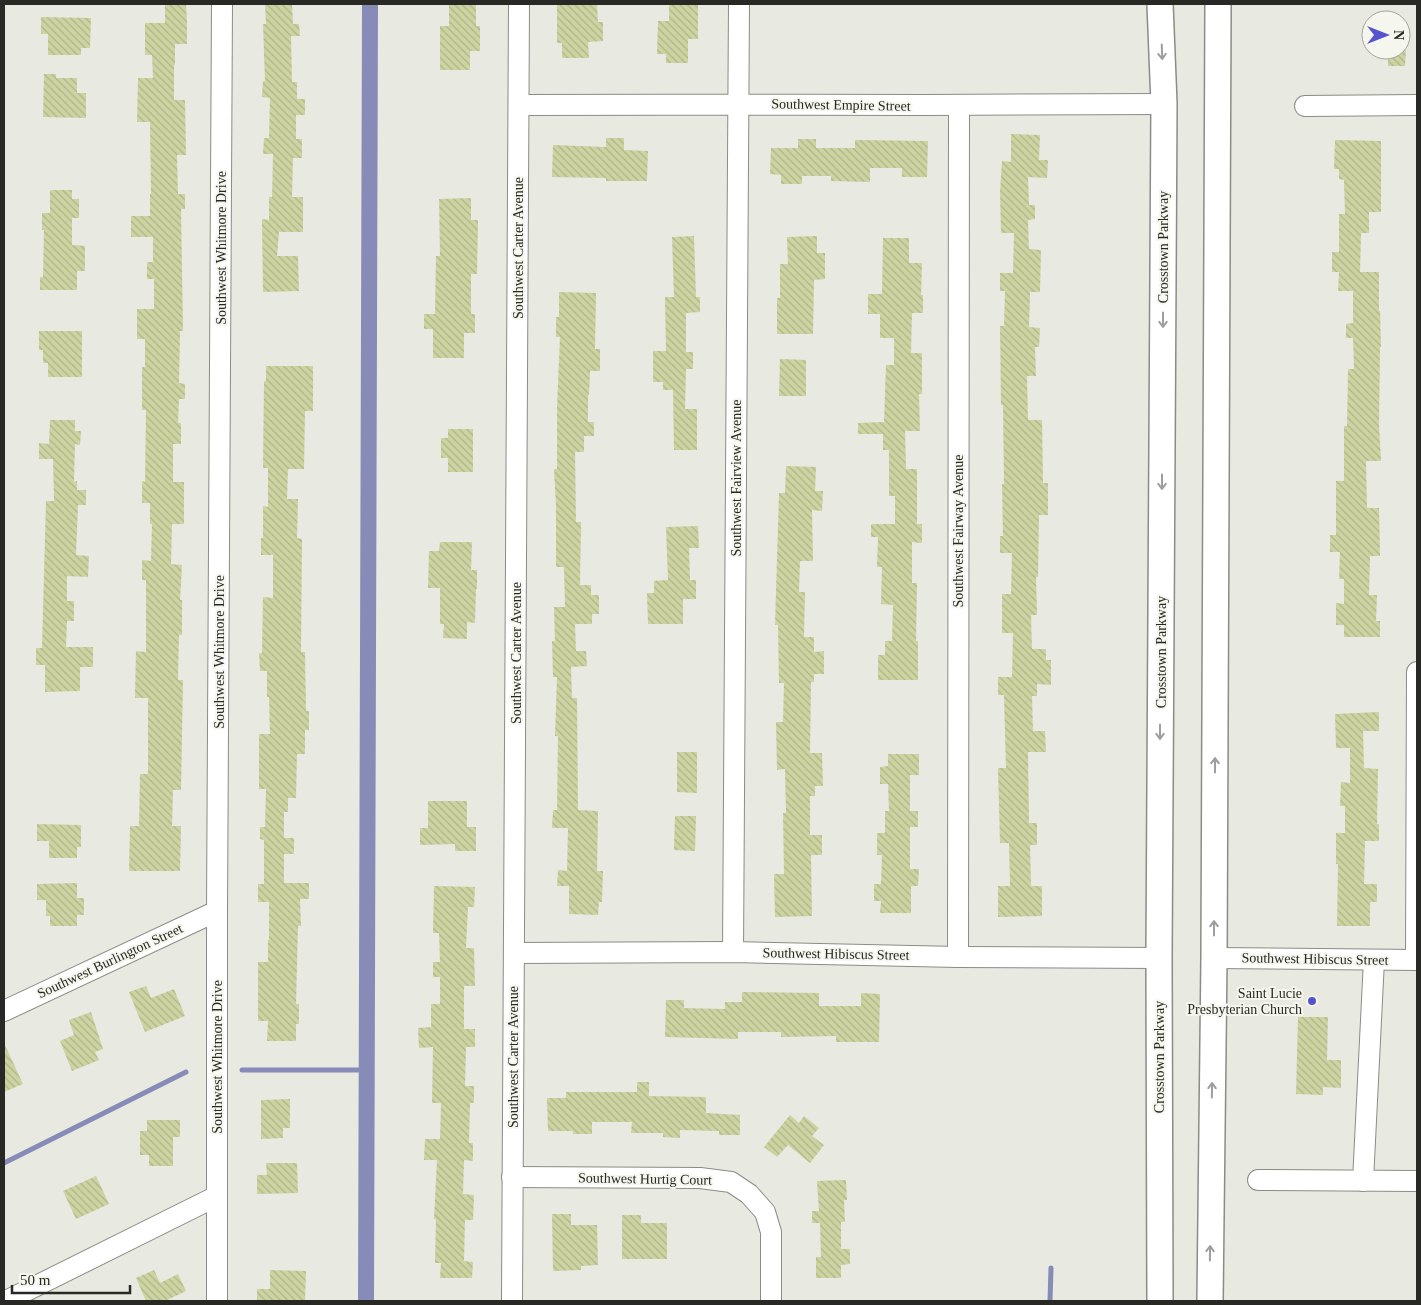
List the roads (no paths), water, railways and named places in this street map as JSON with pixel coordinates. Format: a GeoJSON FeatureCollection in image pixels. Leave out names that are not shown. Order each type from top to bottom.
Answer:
{"type":"FeatureCollection","features":[{"type":"Feature","properties":{"kind":"main road","name":"Crosstown Parkway"},"geometry":{"type":"LineString","coordinates":[[1160,4],[1164,104],[1159,958],[1160,1301]]}},
{"type":"Feature","properties":{"kind":"main road"},"geometry":{"type":"LineString","coordinates":[[1210,1301],[1214,958],[1218,4]]}},
{"type":"Feature","properties":{"kind":"street","name":"Southwest Whitmore Drive"},"geometry":{"type":"LineString","coordinates":[[217,1301],[217,911],[222,4]]}},
{"type":"Feature","properties":{"kind":"street","name":"Southwest Carter Avenue"},"geometry":{"type":"LineString","coordinates":[[512,1301],[519,4]]}},
{"type":"Feature","properties":{"kind":"street","name":"Southwest Fairview Avenue"},"geometry":{"type":"LineString","coordinates":[[733,952],[739,4]]}},
{"type":"Feature","properties":{"kind":"street","name":"Southwest Empire Street"},"geometry":{"type":"LineString","coordinates":[[519,105],[959,106],[1164,104]]}},
{"type":"Feature","properties":{"kind":"street"},"geometry":{"type":"LineString","coordinates":[[1305,106],[1417,105]]}},
{"type":"Feature","properties":{"kind":"street","name":"Southwest Fairway Avenue"},"geometry":{"type":"LineString","coordinates":[[958,957],[959,106]]}},
{"type":"Feature","properties":{"kind":"street"},"geometry":{"type":"LineString","coordinates":[[1417,672],[1417,960]]}},
{"type":"Feature","properties":{"kind":"street","name":"Southwest Burlington Street"},"geometry":{"type":"LineString","coordinates":[[4,1010],[217,911]]}},
{"type":"Feature","properties":{"kind":"street","name":"Southwest Hibiscus Street"},"geometry":{"type":"LineString","coordinates":[[514,953],[733,952],[958,957],[1159,958]]}},
{"type":"Feature","properties":{"kind":"street","name":"Southwest Hibiscus Street"},"geometry":{"type":"LineString","coordinates":[[1214,958],[1417,960]]}},
{"type":"Feature","properties":{"kind":"street"},"geometry":{"type":"LineString","coordinates":[[1364,1181],[1374,960]]}},
{"type":"Feature","properties":{"kind":"street","name":"Southwest Hurtig Court"},"geometry":{"type":"LineString","coordinates":[[512,1177],[700,1178],[730,1182],[749,1194],[765,1212],[771,1232],[772,1301]]}},
{"type":"Feature","properties":{"kind":"street"},"geometry":{"type":"LineString","coordinates":[[1258,1180],[1417,1181]]}},
{"type":"Feature","properties":{"kind":"street"},"geometry":{"type":"LineString","coordinates":[[6,1301],[217,1196]]}},
{"type":"Feature","properties":{"kind":"waterway"},"geometry":{"type":"LineString","coordinates":[[366,1301],[370,4]]}},
{"type":"Feature","properties":{"kind":"waterway"},"geometry":{"type":"LineString","coordinates":[[242,1070],[367,1070]]}},
{"type":"Feature","properties":{"kind":"waterway"},"geometry":{"type":"LineString","coordinates":[[4,1163],[186,1072]]}},
{"type":"Feature","properties":{"kind":"waterway"},"geometry":{"type":"LineString","coordinates":[[1050,1301],[1051,1268]]}},
{"type":"Feature","properties":{"kind":"place","name":"Saint Lucie Presbyterian Church"},"geometry":{"type":"Point","coordinates":[1312,1001]}}]}
